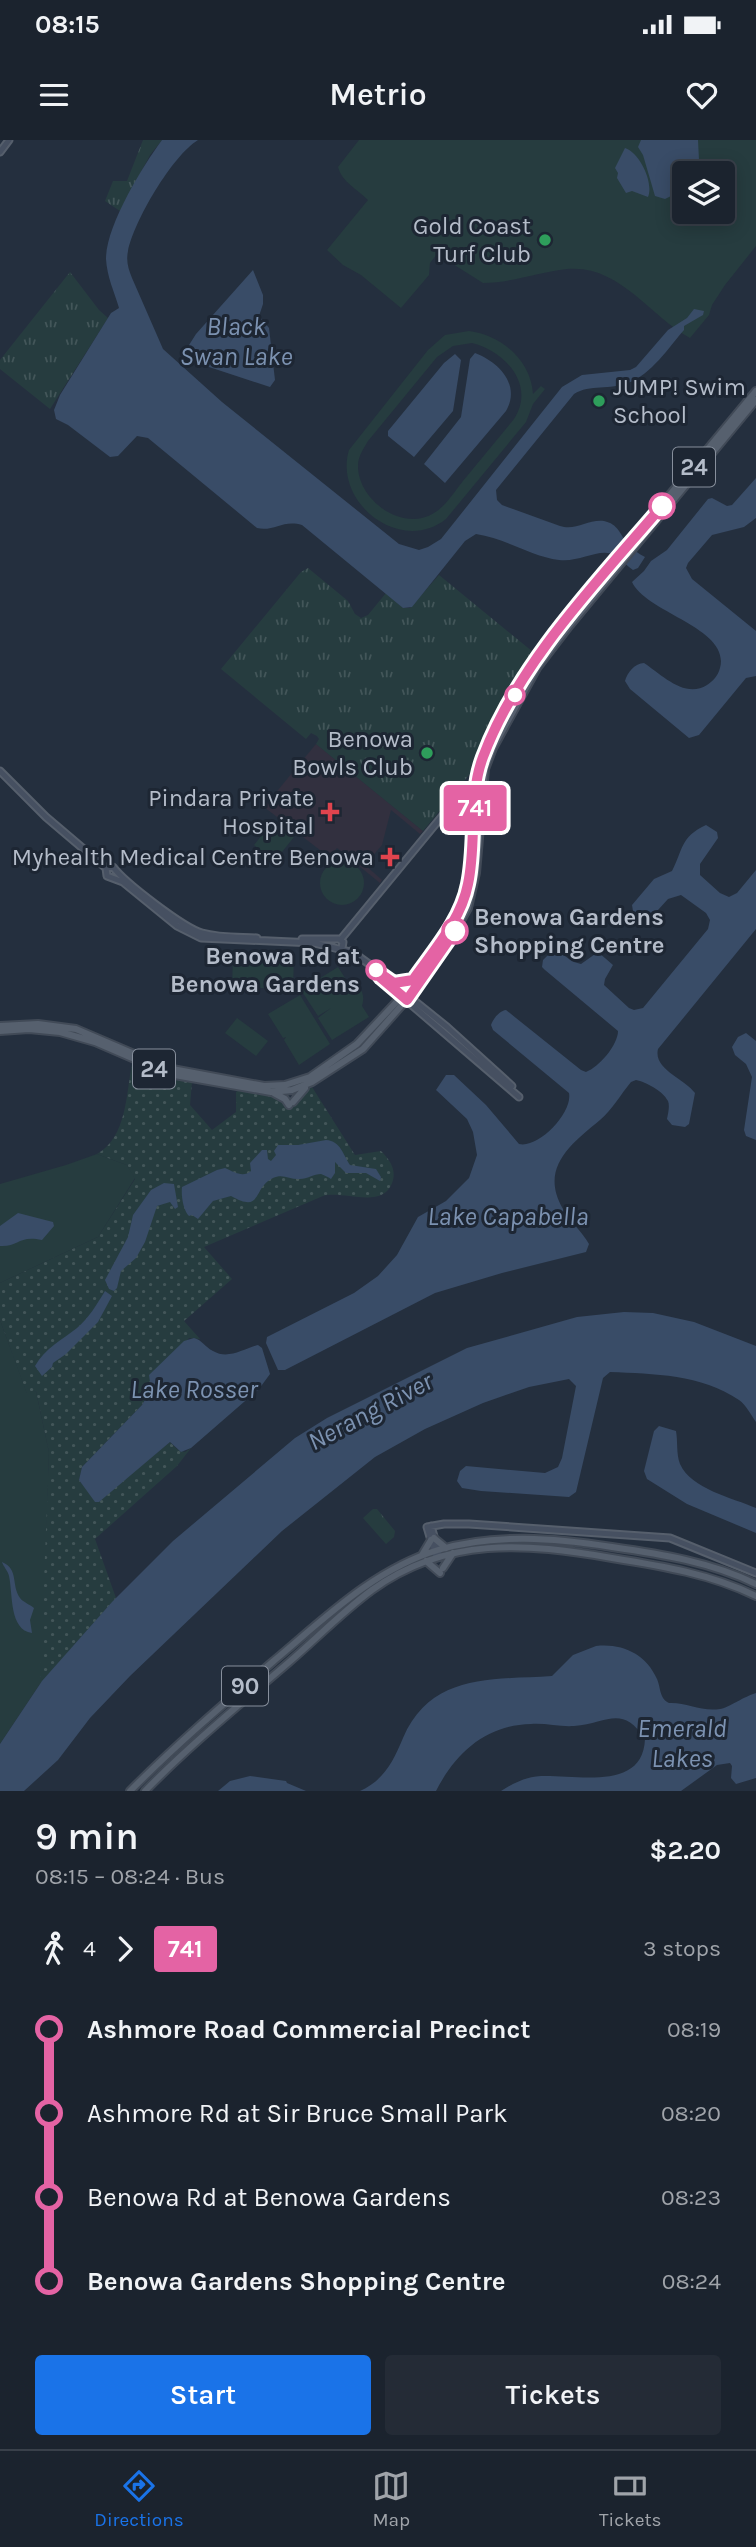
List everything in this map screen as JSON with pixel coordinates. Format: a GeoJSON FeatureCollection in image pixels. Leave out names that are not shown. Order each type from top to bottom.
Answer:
{"type":"FeatureCollection","features":[{"type":"Feature","properties":{"kind":"main road"},"geometry":{"type":"LineString","coordinates":[[0,152],[9,140]]}},
{"type":"Feature","properties":{"kind":"main road","name":"24"},"geometry":{"type":"LineString","coordinates":[[639,538],[756,391]]}},
{"type":"Feature","properties":{"kind":"main road","name":"24"},"geometry":{"type":"LineString","coordinates":[[0,1029],[38,1024],[76,1029],[167,1068],[256,1085],[279,1086],[299,1081],[319,1071],[357,1044],[406,996],[413,980],[454,920],[466,892],[479,794],[489,757],[533,675],[616,564],[756,400]]}},
{"type":"Feature","properties":{"kind":"main road"},"geometry":{"type":"LineString","coordinates":[[0,771],[46,817],[106,868],[106,875],[123,882],[177,926],[201,938],[339,943]]}},
{"type":"Feature","properties":{"kind":"main road"},"geometry":{"type":"LineString","coordinates":[[339,943],[457,798],[479,794]]}},
{"type":"Feature","properties":{"kind":"main road","name":"24"},"geometry":{"type":"LineString","coordinates":[[0,1029],[60,1032],[95,1042],[170,1074],[271,1092],[292,1090],[312,1082],[363,1049],[455,931],[468,908],[476,873],[479,794]]}},
{"type":"Feature","properties":{"kind":"main road"},"geometry":{"type":"LineString","coordinates":[[106,868],[112,866],[163,908],[201,933],[339,943],[374,969],[494,1068],[519,1097],[406,996]]}},
{"type":"Feature","properties":{"kind":"main road"},"geometry":{"type":"LineString","coordinates":[[112,877],[115,870]]}},
{"type":"Feature","properties":{"kind":"main road"},"geometry":{"type":"LineString","coordinates":[[393,986],[413,980]]}},
{"type":"Feature","properties":{"kind":"main road"},"geometry":{"type":"LineString","coordinates":[[388,1013],[393,986]]}},
{"type":"Feature","properties":{"kind":"main road"},"geometry":{"type":"LineString","coordinates":[[271,1092],[291,1104],[312,1082]]}},
{"type":"Feature","properties":{"kind":"main road"},"geometry":{"type":"LineString","coordinates":[[437,1554],[429,1527],[469,1524],[659,1537],[685,1543],[756,1573]]}},
{"type":"Feature","properties":{"kind":"main road"},"geometry":{"type":"LineString","coordinates":[[432,1539],[446,1548]]}},
{"type":"Feature","properties":{"kind":"main road"},"geometry":{"type":"LineString","coordinates":[[432,1539],[424,1558],[442,1570],[453,1553]]}},
{"type":"Feature","properties":{"kind":"main road","name":"90"},"geometry":{"type":"LineString","coordinates":[[437,1554],[446,1548],[469,1542],[505,1539],[583,1543],[681,1559],[721,1570],[756,1584]]}},
{"type":"Feature","properties":{"kind":"main road","name":"90"},"geometry":{"type":"LineString","coordinates":[[130,1791],[197,1727],[331,1613],[380,1576],[424,1558],[437,1554],[508,1546],[604,1556],[701,1575],[756,1596]]}},
{"type":"Feature","properties":{"kind":"main road","name":"90"},"geometry":{"type":"LineString","coordinates":[[145,1791],[193,1744],[356,1603],[424,1558]]}},
{"type":"Feature","properties":{"kind":"shaded area","name":"Pindara Private Hospital"},"geometry":{"type":"Polygon","coordinates":[[[316,744],[423,831],[420,834],[391,810],[382,845],[365,865],[382,880],[380,883],[337,848],[329,857],[264,807],[316,744]]]}},
{"type":"Feature","properties":{"kind":"green space"},"geometry":{"type":"Polygon","coordinates":[[[143,140],[162,140],[150,155],[120,211],[105,201],[113,181],[127,181],[143,140]]]}},
{"type":"Feature","properties":{"kind":"green space","name":"Gold Coast Turf Club"},"geometry":{"type":"Polygon","coordinates":[[[359,140],[756,140],[756,246],[725,285],[709,315],[690,338],[675,329],[633,293],[603,275],[586,270],[567,269],[483,283],[437,254],[430,263],[429,275],[401,308],[327,250],[368,200],[346,181],[338,167],[359,140]]]}},
{"type":"Feature","properties":{"kind":"green space"},"geometry":{"type":"Polygon","coordinates":[[[70,272],[108,318],[50,409],[0,369],[0,360],[70,272]]]}},
{"type":"Feature","properties":{"kind":"green space"},"geometry":{"type":"Polygon","coordinates":[[[469,331],[493,338],[521,361],[531,382],[533,394],[541,386],[545,389],[533,404],[526,422],[446,519],[428,529],[410,531],[391,527],[375,518],[361,505],[351,488],[347,470],[349,450],[428,350],[445,335],[469,331]],[[472,343],[453,346],[437,357],[368,441],[358,462],[360,478],[373,501],[384,510],[409,519],[434,513],[450,498],[514,419],[520,406],[519,382],[506,362],[484,347],[472,343]]]}},
{"type":"Feature","properties":{"kind":"green space"},"geometry":{"type":"Polygon","coordinates":[[[308,568],[348,601],[355,614],[361,618],[368,615],[386,593],[403,608],[410,608],[439,575],[533,652],[484,740],[474,769],[423,831],[316,744],[319,739],[317,736],[311,733],[306,739],[221,669],[301,572],[308,568]]]}},
{"type":"Feature","properties":{"kind":"green space"},"geometry":{"type":"Polygon","coordinates":[[[274,820],[294,837],[274,862],[254,845],[274,820]]]}},
{"type":"Feature","properties":{"kind":"green space"},"geometry":{"type":"Polygon","coordinates":[[[342,861],[358,867],[364,883],[358,899],[342,905],[326,899],[320,883],[326,867],[342,861]]]}},
{"type":"Feature","properties":{"kind":"green space"},"geometry":{"type":"Polygon","coordinates":[[[233,955],[294,957],[293,989],[232,987],[233,955]]]}},
{"type":"Feature","properties":{"kind":"green space"},"geometry":{"type":"Polygon","coordinates":[[[338,967],[347,981],[361,990],[362,1006],[369,1017],[332,1040],[318,1018],[331,1008],[318,1016],[301,990],[338,967]]]}},
{"type":"Feature","properties":{"kind":"green space"},"geometry":{"type":"Polygon","coordinates":[[[300,995],[330,1044],[299,1065],[284,1040],[286,1037],[283,1038],[268,1014],[300,995]]]}},
{"type":"Feature","properties":{"kind":"green space"},"geometry":{"type":"Polygon","coordinates":[[[237,1018],[268,1041],[256,1056],[225,1033],[237,1018]]]}},
{"type":"Feature","properties":{"kind":"green space"},"geometry":{"type":"Polygon","coordinates":[[[132,1064],[155,1074],[192,1082],[190,1105],[212,1130],[236,1112],[236,1092],[241,1089],[292,1099],[312,1087],[355,1155],[381,1151],[391,1164],[394,1176],[389,1189],[382,1195],[323,1196],[204,1247],[232,1279],[184,1321],[200,1339],[189,1338],[142,1405],[82,1467],[79,1480],[97,1502],[170,1442],[185,1452],[191,1448],[177,1466],[95,1539],[116,1598],[40,1684],[49,1452],[36,1391],[27,1394],[0,1320],[0,1283],[98,1237],[135,1179],[127,1165],[97,1154],[107,1146],[120,1126],[132,1064]]]}},
{"type":"Feature","properties":{"kind":"green space"},"geometry":{"type":"Polygon","coordinates":[[[97,1154],[127,1165],[135,1178],[98,1237],[0,1283],[0,1184],[97,1154]]]}},
{"type":"Feature","properties":{"kind":"green space"},"geometry":{"type":"Polygon","coordinates":[[[0,1320],[27,1393],[36,1391],[49,1452],[46,1550],[56,1666],[40,1684],[0,1744],[0,1320]]]}},
{"type":"Feature","properties":{"kind":"green space"},"geometry":{"type":"Polygon","coordinates":[[[373,1509],[377,1509],[395,1531],[394,1537],[386,1544],[363,1518],[373,1509]]]}},
{"type":"Feature","properties":{"kind":"water"},"geometry":{"type":"Polygon","coordinates":[[[162,140],[198,140],[166,174],[138,223],[128,251],[127,261],[131,274],[163,349],[222,402],[399,544],[419,550],[441,539],[562,387],[582,375],[636,367],[668,330],[687,318],[694,309],[704,311],[703,315],[684,326],[684,330],[659,360],[644,374],[621,385],[587,389],[574,394],[496,490],[497,500],[502,505],[560,526],[571,527],[598,521],[613,524],[629,545],[645,557],[638,568],[633,570],[610,553],[559,560],[476,534],[465,541],[412,607],[403,608],[302,525],[257,528],[148,438],[137,436],[118,456],[110,457],[56,419],[54,410],[60,395],[111,313],[119,308],[106,259],[112,230],[126,197],[162,140]]]}},
{"type":"Feature","properties":{"kind":"water"},"geometry":{"type":"Polygon","coordinates":[[[641,140],[698,140],[699,160],[672,161],[672,196],[665,199],[655,196],[643,155],[638,147],[641,140]]]}},
{"type":"Feature","properties":{"kind":"water"},"geometry":{"type":"Polygon","coordinates":[[[625,148],[636,156],[644,169],[649,184],[648,197],[632,191],[626,193],[617,178],[615,168],[625,148]]]}},
{"type":"Feature","properties":{"kind":"water","name":"Black Swan Lake"},"geometry":{"type":"Polygon","coordinates":[[[253,270],[263,295],[259,316],[269,328],[275,380],[270,387],[203,365],[184,353],[196,334],[253,270]]]}},
{"type":"Feature","properties":{"kind":"water"},"geometry":{"type":"Polygon","coordinates":[[[475,353],[492,362],[505,376],[511,392],[510,401],[506,411],[445,483],[424,464],[461,417],[470,359],[475,353]]]}},
{"type":"Feature","properties":{"kind":"water"},"geometry":{"type":"Polygon","coordinates":[[[455,354],[461,360],[453,411],[414,457],[388,436],[388,431],[444,363],[455,354]]]}},
{"type":"Feature","properties":{"kind":"water"},"geometry":{"type":"Polygon","coordinates":[[[756,478],[756,518],[744,527],[712,535],[686,568],[692,579],[756,631],[756,676],[746,678],[699,735],[689,738],[630,689],[626,678],[635,667],[644,663],[674,684],[699,689],[717,676],[720,654],[713,642],[701,631],[653,603],[640,593],[632,582],[651,561],[667,550],[708,499],[712,498],[727,506],[732,505],[756,478]]]}},
{"type":"Feature","properties":{"kind":"water","name":"Lake Capabella"},"geometry":{"type":"Polygon","coordinates":[[[706,825],[717,832],[718,838],[700,864],[700,875],[720,893],[729,897],[737,893],[756,870],[756,929],[658,1049],[660,1062],[665,1068],[695,1093],[689,1124],[685,1127],[672,1125],[667,1119],[668,1101],[662,1094],[645,1083],[636,1080],[631,1082],[604,1116],[569,1148],[557,1169],[557,1194],[563,1209],[589,1244],[586,1252],[435,1293],[285,1370],[278,1370],[266,1343],[267,1337],[354,1293],[378,1276],[397,1255],[418,1217],[446,1201],[469,1178],[477,1155],[473,1132],[467,1119],[436,1090],[446,1075],[454,1075],[486,1105],[519,1144],[535,1141],[553,1128],[566,1110],[569,1093],[493,1030],[492,1023],[506,1010],[581,1070],[586,1072],[602,1061],[615,1043],[618,1031],[545,970],[542,967],[543,960],[554,949],[581,964],[598,952],[613,965],[604,985],[629,1008],[643,1008],[708,929],[710,920],[706,913],[681,895],[668,899],[648,921],[633,911],[632,905],[654,879],[672,871],[687,839],[706,825]]]}},
{"type":"Feature","properties":{"kind":"water"},"geometry":{"type":"Polygon","coordinates":[[[746,1033],[756,1041],[756,1140],[746,1136],[744,1130],[752,1077],[746,1064],[735,1055],[732,1047],[738,1037],[746,1033]]]}},
{"type":"Feature","properties":{"kind":"water"},"geometry":{"type":"Polygon","coordinates":[[[326,1140],[338,1146],[350,1165],[376,1169],[381,1177],[380,1181],[366,1173],[346,1173],[335,1162],[335,1173],[331,1179],[321,1174],[300,1179],[277,1177],[266,1182],[253,1201],[241,1201],[231,1196],[213,1201],[198,1219],[189,1216],[185,1210],[182,1187],[225,1168],[238,1174],[248,1173],[251,1171],[250,1163],[262,1150],[267,1150],[268,1159],[271,1161],[276,1155],[274,1151],[278,1145],[326,1140]]]}},
{"type":"Feature","properties":{"kind":"water"},"geometry":{"type":"Polygon","coordinates":[[[164,1183],[174,1184],[178,1207],[175,1209],[170,1202],[157,1206],[145,1242],[136,1258],[121,1271],[117,1288],[114,1291],[109,1289],[105,1280],[128,1237],[133,1215],[151,1190],[164,1183]]]}},
{"type":"Feature","properties":{"kind":"water"},"geometry":{"type":"Polygon","coordinates":[[[18,1213],[53,1222],[54,1226],[42,1240],[28,1239],[0,1246],[0,1226],[18,1213]]]}},
{"type":"Feature","properties":{"kind":"water"},"geometry":{"type":"Polygon","coordinates":[[[105,1291],[112,1296],[98,1322],[42,1376],[35,1366],[39,1360],[81,1324],[105,1291]]]}},
{"type":"Feature","properties":{"kind":"water","name":"Nerang River"},"geometry":{"type":"Polygon","coordinates":[[[624,1312],[653,1313],[694,1322],[756,1346],[756,1422],[739,1400],[709,1385],[677,1377],[610,1372],[603,1378],[576,1492],[569,1497],[481,1491],[462,1488],[457,1481],[460,1471],[466,1466],[545,1473],[558,1467],[576,1386],[569,1379],[529,1387],[483,1403],[425,1429],[375,1457],[282,1531],[130,1676],[90,1718],[58,1760],[24,1791],[0,1791],[0,1744],[42,1681],[112,1602],[173,1541],[295,1438],[327,1418],[467,1348],[577,1317],[624,1312]]]}},
{"type":"Feature","properties":{"kind":"water","name":"Lake Rosser"},"geometry":{"type":"Polygon","coordinates":[[[194,1338],[213,1351],[224,1354],[258,1345],[262,1348],[270,1374],[259,1389],[191,1448],[181,1452],[170,1442],[99,1502],[95,1502],[79,1480],[82,1467],[142,1405],[151,1389],[149,1375],[184,1341],[194,1338]]]}},
{"type":"Feature","properties":{"kind":"water"},"geometry":{"type":"Polygon","coordinates":[[[659,1426],[676,1431],[680,1464],[693,1480],[713,1492],[756,1508],[756,1533],[687,1504],[647,1479],[644,1471],[654,1431],[659,1426]]]}},
{"type":"Feature","properties":{"kind":"water"},"geometry":{"type":"Polygon","coordinates":[[[2,1562],[13,1573],[20,1598],[34,1608],[30,1620],[32,1633],[19,1625],[16,1618],[9,1576],[2,1562]]]}},
{"type":"Feature","properties":{"kind":"water","name":"Emerald Lakes"},"geometry":{"type":"Polygon","coordinates":[[[596,1646],[615,1646],[640,1657],[652,1670],[662,1696],[669,1703],[720,1709],[756,1693],[756,1778],[736,1784],[731,1778],[730,1763],[717,1765],[681,1791],[501,1791],[510,1785],[535,1777],[606,1777],[633,1767],[642,1755],[645,1739],[629,1722],[614,1718],[574,1726],[531,1724],[500,1729],[463,1753],[436,1791],[360,1791],[387,1769],[415,1717],[430,1701],[466,1684],[507,1678],[552,1676],[573,1655],[596,1646]]]}},
{"type":"Feature","properties":{"kind":"water"},"geometry":{"type":"Polygon","coordinates":[[[250,1776],[286,1781],[306,1791],[218,1791],[230,1781],[250,1776]]]}},
{"type":"Feature","properties":{"kind":"bus line","name":"741"},"geometry":{"type":"LineString","coordinates":[[455,931],[407,1000],[374,969],[394,983],[413,980],[450,927],[462,904],[468,884],[476,786],[488,745],[541,652],[662,506]]}},
{"type":"Feature","properties":{"kind":"place","name":"Gold Coast Turf Club"},"geometry":{"type":"Point","coordinates":[545,240]}},
{"type":"Feature","properties":{"kind":"place","name":"JUMP! Swim School"},"geometry":{"type":"Point","coordinates":[599,401]}},
{"type":"Feature","properties":{"kind":"place","name":"Benowa Bowls Club"},"geometry":{"type":"Point","coordinates":[427,753]}},
{"type":"Feature","properties":{"kind":"place","name":"Pindara Private Hospital"},"geometry":{"type":"Point","coordinates":[330,812]}},
{"type":"Feature","properties":{"kind":"place","name":"Myhealth Medical Centre Benowa"},"geometry":{"type":"Point","coordinates":[390,857]}},
{"type":"Feature","properties":{"kind":"place","name":"Benowa Gardens Shopping Centre"},"geometry":{"type":"Point","coordinates":[455,931]}},
{"type":"Feature","properties":{"kind":"place","name":"Benowa Rd at Benowa Gardens"},"geometry":{"type":"Point","coordinates":[376,970]}}]}
